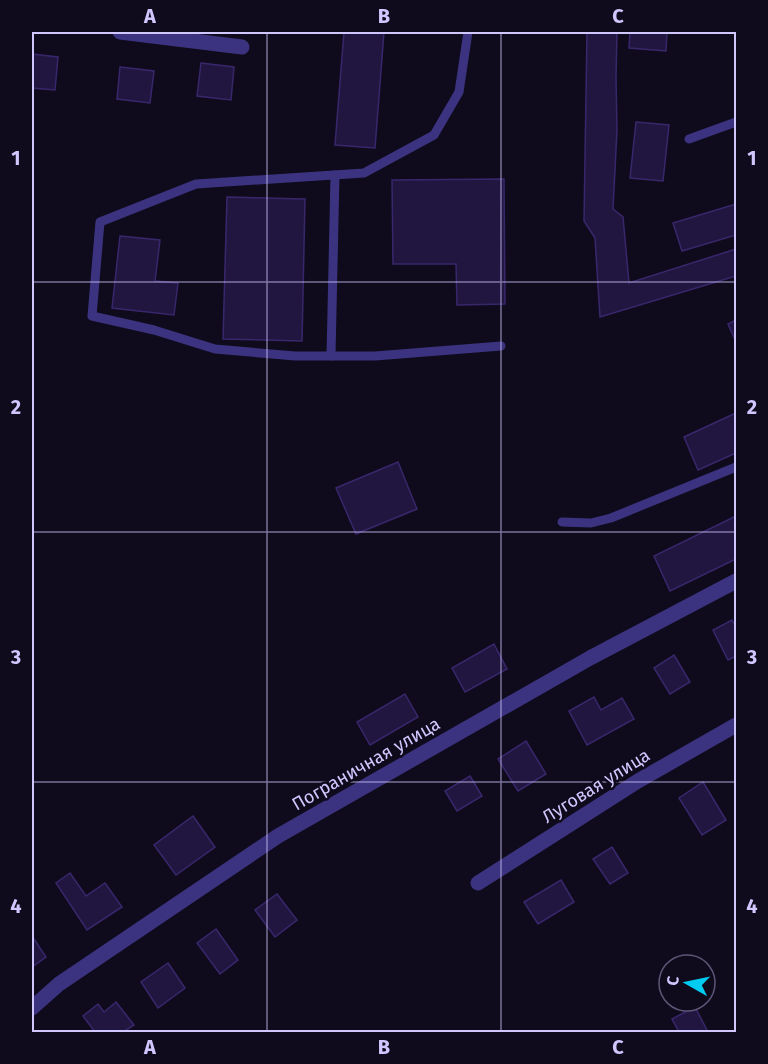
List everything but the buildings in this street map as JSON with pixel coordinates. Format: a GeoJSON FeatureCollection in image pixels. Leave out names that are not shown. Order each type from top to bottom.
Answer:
{"type":"FeatureCollection","features":[{"type":"Feature","properties":{"kind":"street"},"geometry":{"type":"LineString","coordinates":[[120,32],[242,47]]}},
{"type":"Feature","properties":{"kind":"street","name":"Пограничная улица"},"geometry":{"type":"LineString","coordinates":[[32,1008],[59,984],[278,836],[590,658],[736,581]]}},
{"type":"Feature","properties":{"kind":"street","name":"Луговая улица"},"geometry":{"type":"LineString","coordinates":[[478,882],[638,781],[736,725]]}},
{"type":"Feature","properties":{"kind":"lane"},"geometry":{"type":"LineString","coordinates":[[468,32],[459,92],[434,135],[364,173],[196,184],[100,222],[92,316],[154,330],[215,349],[295,356],[375,356],[501,345]]}},
{"type":"Feature","properties":{"kind":"lane"},"geometry":{"type":"LineString","coordinates":[[689,139],[736,122]]}},
{"type":"Feature","properties":{"kind":"lane"},"geometry":{"type":"LineString","coordinates":[[331,356],[336,175]]}},
{"type":"Feature","properties":{"kind":"lane"},"geometry":{"type":"LineString","coordinates":[[562,522],[591,523],[611,518],[736,467]]}}]}
